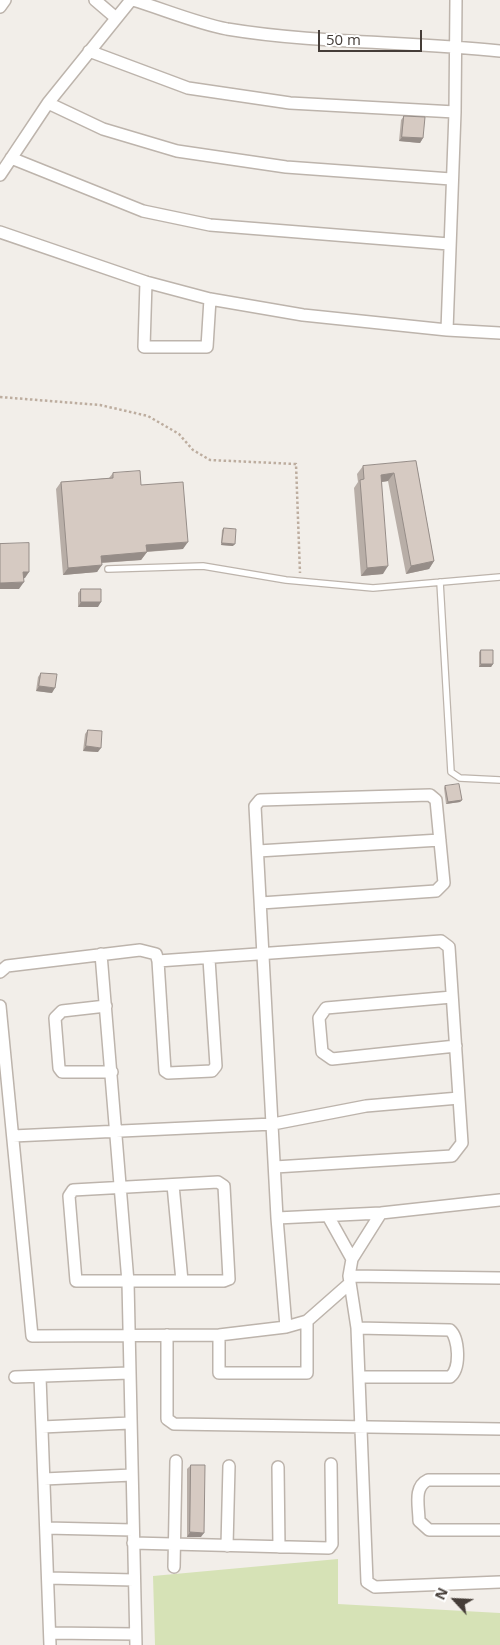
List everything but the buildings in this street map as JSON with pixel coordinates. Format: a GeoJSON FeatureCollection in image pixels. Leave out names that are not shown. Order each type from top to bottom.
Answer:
{"type":"FeatureCollection","features":[{"type":"Feature","properties":{"kind":"street"},"geometry":{"type":"LineString","coordinates":[[95,0],[116,18]]}},
{"type":"Feature","properties":{"kind":"street"},"geometry":{"type":"LineString","coordinates":[[0,175],[48,103],[132,0],[226,28],[324,41],[457,46],[500,51]]}},
{"type":"Feature","properties":{"kind":"street"},"geometry":{"type":"LineString","coordinates":[[447,330],[451,179],[456,112],[456,0]]}},
{"type":"Feature","properties":{"kind":"street"},"geometry":{"type":"LineString","coordinates":[[89,52],[188,88],[290,103],[456,112]]}},
{"type":"Feature","properties":{"kind":"street"},"geometry":{"type":"LineString","coordinates":[[48,103],[103,128],[177,151],[286,167],[451,179]]}},
{"type":"Feature","properties":{"kind":"street"},"geometry":{"type":"LineString","coordinates":[[11,158],[143,211],[210,225],[449,244]]}},
{"type":"Feature","properties":{"kind":"street"},"geometry":{"type":"LineString","coordinates":[[0,232],[146,282],[210,299],[303,315],[447,330],[500,333]]}},
{"type":"Feature","properties":{"kind":"street"},"geometry":{"type":"LineString","coordinates":[[146,282],[144,347],[207,347],[210,299]]}},
{"type":"Feature","properties":{"kind":"street"},"geometry":{"type":"LineString","coordinates":[[261,903],[436,891],[444,883],[436,800],[430,795],[260,800],[256,806],[258,851],[275,1167],[286,1327]]}},
{"type":"Feature","properties":{"kind":"street"},"geometry":{"type":"LineString","coordinates":[[258,851],[440,840]]}},
{"type":"Feature","properties":{"kind":"street"},"geometry":{"type":"LineString","coordinates":[[158,962],[441,941],[449,947],[462,1143],[452,1156],[275,1167]]}},
{"type":"Feature","properties":{"kind":"street"},"geometry":{"type":"LineString","coordinates":[[0,972],[7,966],[101,954],[149,951],[156,954],[165,1071],[168,1073],[212,1071],[216,1066],[209,959]]}},
{"type":"Feature","properties":{"kind":"street"},"geometry":{"type":"LineString","coordinates":[[50,1632],[136,1639],[128,1282],[101,954]]}},
{"type":"Feature","properties":{"kind":"street"},"geometry":{"type":"LineString","coordinates":[[452,997],[326,1008],[319,1018],[322,1052],[332,1059],[456,1046]]}},
{"type":"Feature","properties":{"kind":"street"},"geometry":{"type":"LineString","coordinates":[[0,1006],[32,1336],[219,1335],[286,1327],[307,1321],[349,1280],[500,1278]]}},
{"type":"Feature","properties":{"kind":"street"},"geometry":{"type":"LineString","coordinates":[[106,1006],[62,1011],[57,1014],[56,1034],[62,1072],[112,1072]]}},
{"type":"Feature","properties":{"kind":"street"},"geometry":{"type":"LineString","coordinates":[[13,1136],[273,1124],[366,1106],[459,1098]]}},
{"type":"Feature","properties":{"kind":"street"},"geometry":{"type":"LineString","coordinates":[[218,1182],[224,1186],[229,1279],[224,1281],[79,1282],[74,1278],[70,1192],[72,1190],[121,1187],[218,1182]]}},
{"type":"Feature","properties":{"kind":"street"},"geometry":{"type":"LineString","coordinates":[[173,1184],[182,1281]]}},
{"type":"Feature","properties":{"kind":"street"},"geometry":{"type":"LineString","coordinates":[[278,1218],[380,1213],[500,1200]]}},
{"type":"Feature","properties":{"kind":"street"},"geometry":{"type":"LineString","coordinates":[[380,1213],[352,1259],[349,1280],[357,1328],[367,1582],[374,1587],[500,1582]]}},
{"type":"Feature","properties":{"kind":"street"},"geometry":{"type":"LineString","coordinates":[[328,1216],[352,1259]]}},
{"type":"Feature","properties":{"kind":"street"},"geometry":{"type":"LineString","coordinates":[[219,1335],[219,1373],[307,1373],[307,1321]]}},
{"type":"Feature","properties":{"kind":"street"},"geometry":{"type":"LineString","coordinates":[[357,1328],[450,1330],[456,1340],[456,1368],[454,1374],[450,1377],[358,1377]]}},
{"type":"Feature","properties":{"kind":"street"},"geometry":{"type":"LineString","coordinates":[[167,1335],[167,1419],[170,1423],[361,1428],[500,1429]]}},
{"type":"Feature","properties":{"kind":"street"},"geometry":{"type":"LineString","coordinates":[[15,1377],[129,1374]]}},
{"type":"Feature","properties":{"kind":"street"},"geometry":{"type":"LineString","coordinates":[[40,1377],[50,1645]]}},
{"type":"Feature","properties":{"kind":"street"},"geometry":{"type":"LineString","coordinates":[[42,1427],[130,1423]]}},
{"type":"Feature","properties":{"kind":"street"},"geometry":{"type":"LineString","coordinates":[[174,1567],[176,1461]]}},
{"type":"Feature","properties":{"kind":"street"},"geometry":{"type":"LineString","coordinates":[[133,1543],[329,1548],[332,1544],[331,1464]]}},
{"type":"Feature","properties":{"kind":"street"},"geometry":{"type":"LineString","coordinates":[[227,1546],[229,1466]]}},
{"type":"Feature","properties":{"kind":"street"},"geometry":{"type":"LineString","coordinates":[[278,1467],[279,1548]]}},
{"type":"Feature","properties":{"kind":"street"},"geometry":{"type":"LineString","coordinates":[[44,1479],[132,1475]]}},
{"type":"Feature","properties":{"kind":"street"},"geometry":{"type":"LineString","coordinates":[[500,1480],[428,1480],[421,1484],[418,1489],[419,1521],[428,1530],[500,1530]]}},
{"type":"Feature","properties":{"kind":"street"},"geometry":{"type":"LineString","coordinates":[[46,1528],[133,1530]]}},
{"type":"Feature","properties":{"kind":"street"},"geometry":{"type":"LineString","coordinates":[[48,1578],[134,1580]]}},
{"type":"Feature","properties":{"kind":"lane"},"geometry":{"type":"LineString","coordinates":[[108,569],[203,566],[301,582],[373,588],[500,577]]}},
{"type":"Feature","properties":{"kind":"lane"},"geometry":{"type":"LineString","coordinates":[[440,582],[451,772],[460,778],[500,780]]}},
{"type":"Feature","properties":{"kind":"path"},"geometry":{"type":"LineString","coordinates":[[0,397],[100,405],[148,416],[179,434],[193,450],[210,460],[296,464],[301,582]]}},
{"type":"Feature","properties":{"kind":"green space"},"geometry":{"type":"Polygon","coordinates":[[[338,1559],[338,1604],[500,1613],[500,1645],[155,1645],[153,1576],[338,1559]]]}}]}
